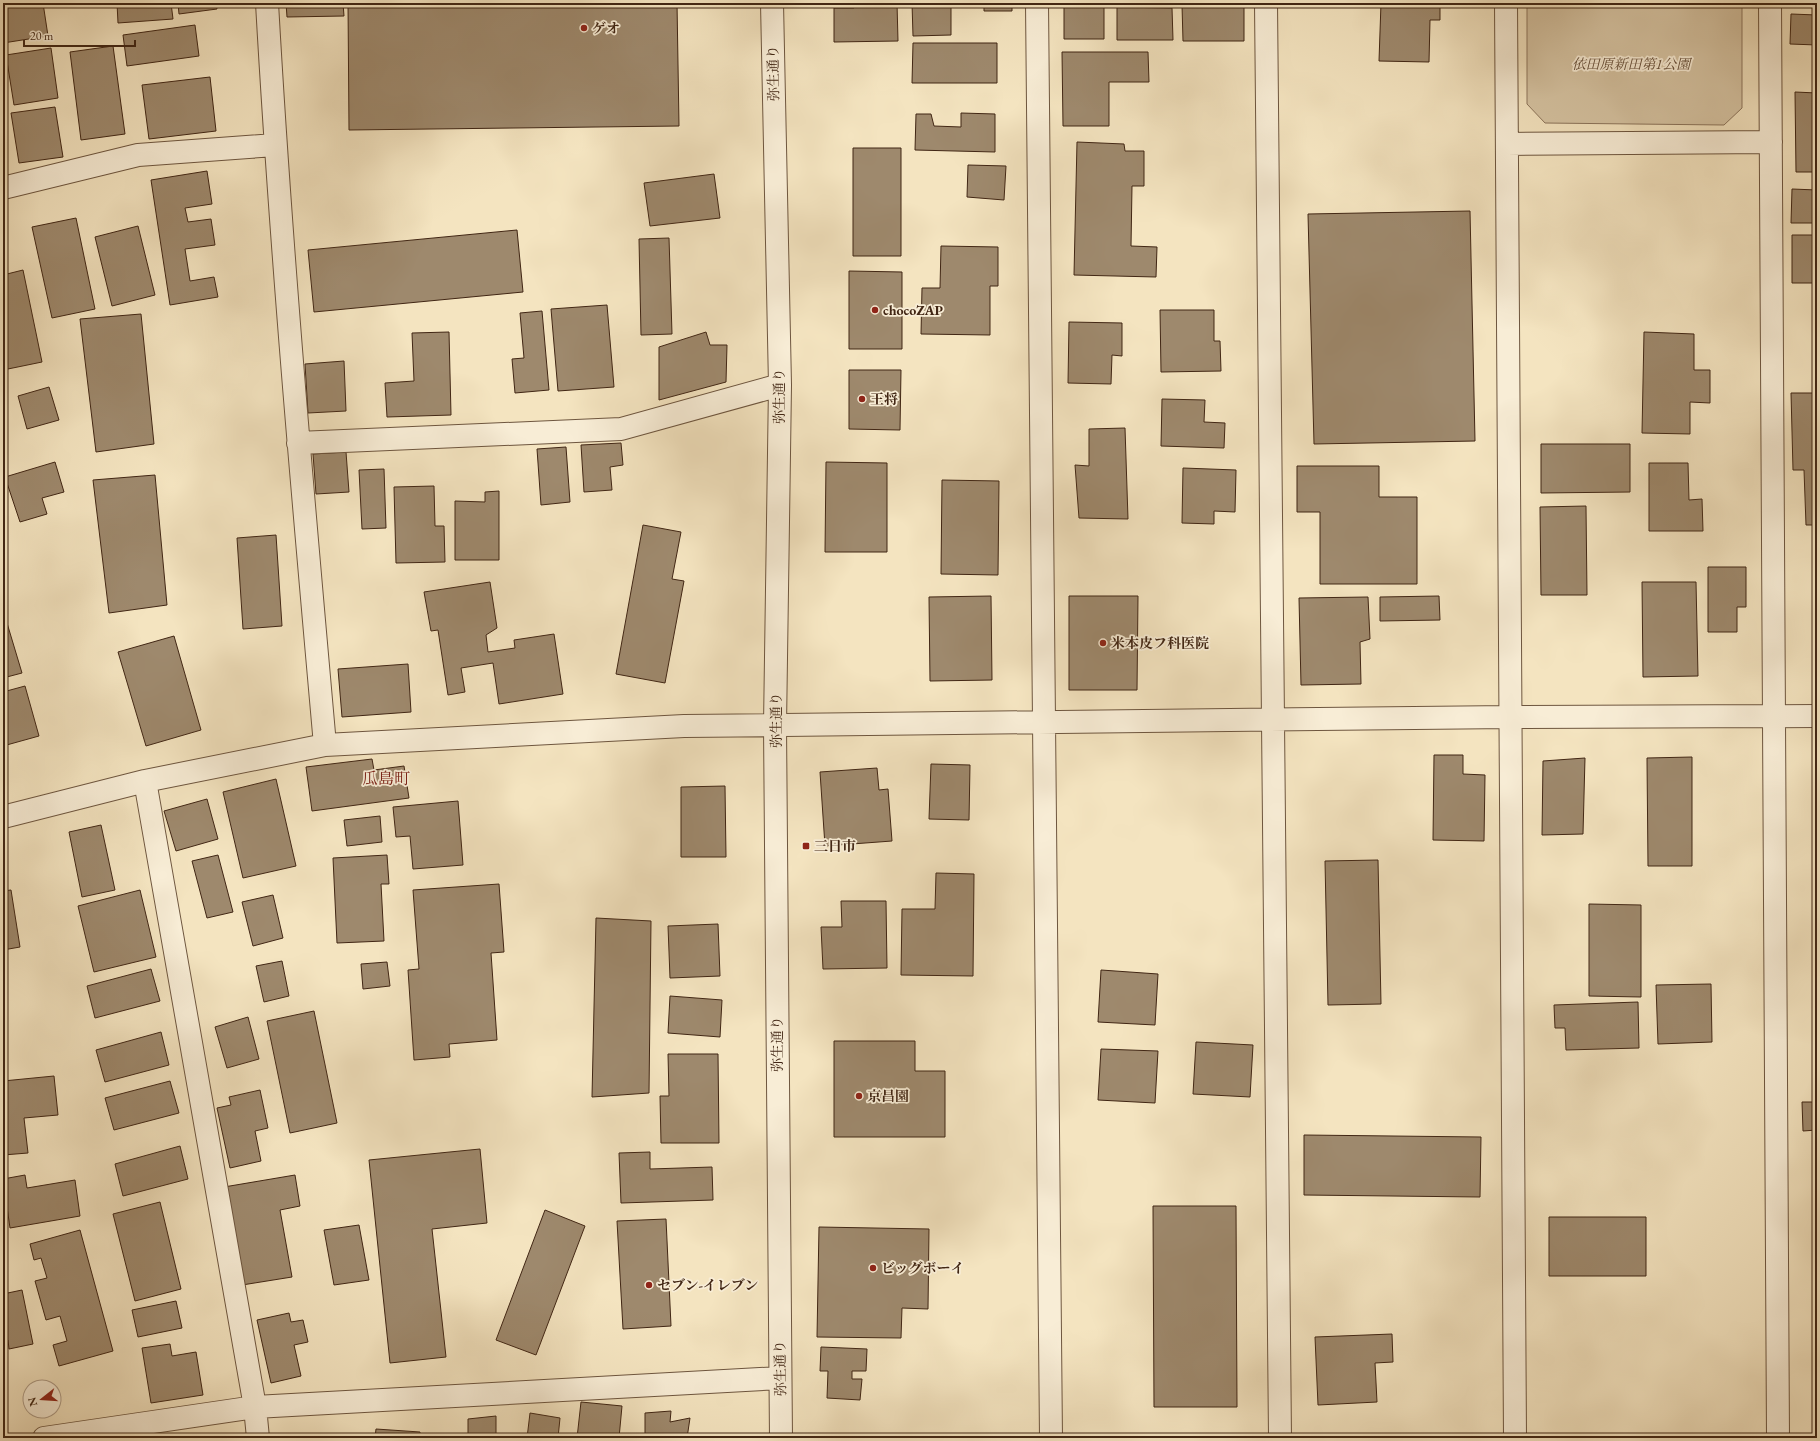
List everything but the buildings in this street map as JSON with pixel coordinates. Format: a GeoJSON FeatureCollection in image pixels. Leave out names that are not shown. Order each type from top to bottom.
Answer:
{"type":"FeatureCollection","features":[{"type":"Feature","properties":{"kind":"street"},"geometry":{"type":"LineString","coordinates":[[267,3],[275,145],[298,444],[325,745]]}},
{"type":"Feature","properties":{"kind":"street","name":"弥生通り"},"geometry":{"type":"LineString","coordinates":[[772,3],[780,385],[775,726],[781,1438]]}},
{"type":"Feature","properties":{"kind":"street"},"geometry":{"type":"LineString","coordinates":[[1037,3],[1051,1438]]}},
{"type":"Feature","properties":{"kind":"street"},"geometry":{"type":"LineString","coordinates":[[1266,3],[1280,1438]]}},
{"type":"Feature","properties":{"kind":"street"},"geometry":{"type":"LineString","coordinates":[[1506,3],[1515,1438]]}},
{"type":"Feature","properties":{"kind":"street"},"geometry":{"type":"LineString","coordinates":[[1770,3],[1778,1438]]}},
{"type":"Feature","properties":{"kind":"street"},"geometry":{"type":"LineString","coordinates":[[1507,144],[1771,142]]}},
{"type":"Feature","properties":{"kind":"street"},"geometry":{"type":"LineString","coordinates":[[3,188],[138,155],[275,145]]}},
{"type":"Feature","properties":{"kind":"street"},"geometry":{"type":"LineString","coordinates":[[298,444],[621,429],[780,385]]}},
{"type":"Feature","properties":{"kind":"street"},"geometry":{"type":"LineString","coordinates":[[3,817],[145,781],[325,745],[568,731],[684,726],[1510,717],[1817,716]]}},
{"type":"Feature","properties":{"kind":"street"},"geometry":{"type":"LineString","coordinates":[[145,781],[256,1407],[258,1438]]}},
{"type":"Feature","properties":{"kind":"street"},"geometry":{"type":"LineString","coordinates":[[44,1438],[256,1407],[780,1378]]}},
{"type":"Feature","properties":{"kind":"green space","name":"依田原新田第1公園"},"geometry":{"type":"Polygon","coordinates":[[[1527,3],[1742,3],[1742,108],[1724,125],[1545,123],[1527,104],[1527,3]]]}},
{"type":"Feature","properties":{"kind":"place","name":"ゲオ"},"geometry":{"type":"Point","coordinates":[584,28]}},
{"type":"Feature","properties":{"kind":"place","name":"chocoZAP"},"geometry":{"type":"Point","coordinates":[875,310]}},
{"type":"Feature","properties":{"kind":"place","name":"王将"},"geometry":{"type":"Point","coordinates":[862,399]}},
{"type":"Feature","properties":{"kind":"place","name":"米本皮フ科医院"},"geometry":{"type":"Point","coordinates":[1103,643]}},
{"type":"Feature","properties":{"kind":"place","name":"三日市"},"geometry":{"type":"Point","coordinates":[806,846]}},
{"type":"Feature","properties":{"kind":"place","name":"京昌園"},"geometry":{"type":"Point","coordinates":[859,1096]}},
{"type":"Feature","properties":{"kind":"place","name":"ビッグボーイ"},"geometry":{"type":"Point","coordinates":[873,1268]}},
{"type":"Feature","properties":{"kind":"place","name":"セブン-イレブン"},"geometry":{"type":"Point","coordinates":[649,1285]}},
{"type":"Feature","properties":{"kind":"district","name":"瓜島町"},"geometry":{"type":"Point","coordinates":[386,778]}}]}
